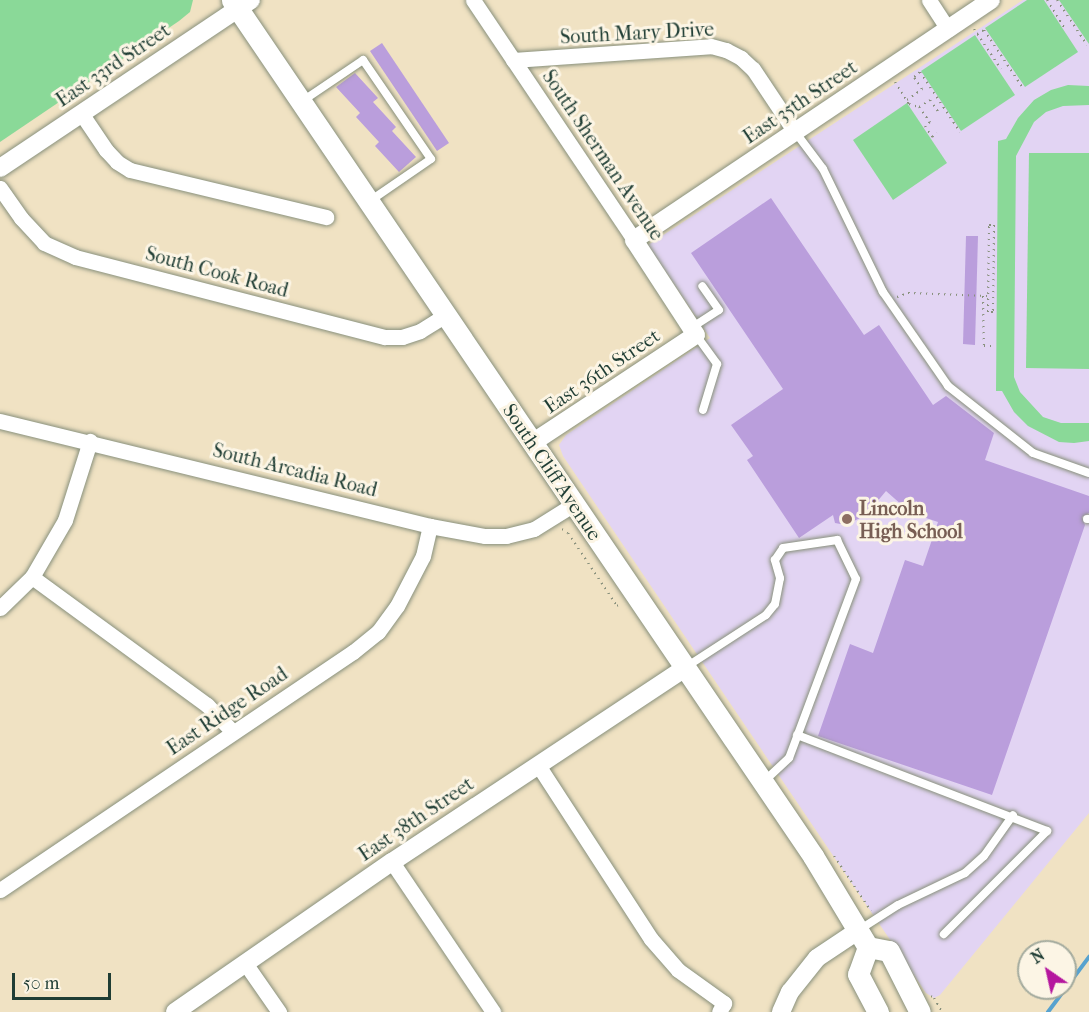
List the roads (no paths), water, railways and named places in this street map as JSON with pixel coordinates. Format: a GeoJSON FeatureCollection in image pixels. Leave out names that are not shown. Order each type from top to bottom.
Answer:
{"type":"FeatureCollection","features":[{"type":"Feature","properties":{"kind":"main road","name":"South Cliff Avenue"},"geometry":{"type":"LineString","coordinates":[[240,3],[301,102],[763,782],[864,938]]}},
{"type":"Feature","properties":{"kind":"main road"},"geometry":{"type":"LineString","coordinates":[[878,1012],[858,974],[864,938],[889,951],[927,1005]]}},
{"type":"Feature","properties":{"kind":"street","name":"South Sherman Avenue"},"geometry":{"type":"LineString","coordinates":[[473,0],[694,331]]}},
{"type":"Feature","properties":{"kind":"street"},"geometry":{"type":"LineString","coordinates":[[929,0],[948,29]]}},
{"type":"Feature","properties":{"kind":"street","name":"East 35th Street"},"geometry":{"type":"LineString","coordinates":[[634,240],[991,0]]}},
{"type":"Feature","properties":{"kind":"street","name":"East 33rd Street"},"geometry":{"type":"LineString","coordinates":[[0,168],[240,3]]}},
{"type":"Feature","properties":{"kind":"street","name":"South Mary Drive"},"geometry":{"type":"LineString","coordinates":[[513,60],[711,46],[726,50],[741,58],[753,69],[795,132]]}},
{"type":"Feature","properties":{"kind":"street"},"geometry":{"type":"LineString","coordinates":[[81,113],[106,150],[117,162],[130,170],[326,217]]}},
{"type":"Feature","properties":{"kind":"street","name":"South Cook Road"},"geometry":{"type":"LineString","coordinates":[[0,188],[21,218],[44,243],[75,257],[385,337],[402,337],[420,331],[446,315]]}},
{"type":"Feature","properties":{"kind":"street","name":"East 36th Street"},"geometry":{"type":"LineString","coordinates":[[532,443],[694,331]]}},
{"type":"Feature","properties":{"kind":"street","name":"South Arcadia Road"},"geometry":{"type":"LineString","coordinates":[[0,421],[90,441],[430,526],[484,536],[506,536],[534,529],[574,504]]}},
{"type":"Feature","properties":{"kind":"street"},"geometry":{"type":"LineString","coordinates":[[0,608],[32,577],[65,520],[90,441]]}},
{"type":"Feature","properties":{"kind":"street","name":"East Ridge Road"},"geometry":{"type":"LineString","coordinates":[[0,890],[353,652],[378,632],[410,583],[423,555],[430,526]]}},
{"type":"Feature","properties":{"kind":"street"},"geometry":{"type":"LineString","coordinates":[[32,577],[207,705],[233,732]]}},
{"type":"Feature","properties":{"kind":"street","name":"East 38th Street"},"geometry":{"type":"LineString","coordinates":[[175,1012],[392,862],[685,668]]}},
{"type":"Feature","properties":{"kind":"street"},"geometry":{"type":"LineString","coordinates":[[538,765],[651,939],[678,970],[721,1008]]}},
{"type":"Feature","properties":{"kind":"street"},"geometry":{"type":"LineString","coordinates":[[392,862],[493,1012]]}},
{"type":"Feature","properties":{"kind":"street"},"geometry":{"type":"LineString","coordinates":[[781,1012],[790,992],[818,958],[864,938]]}},
{"type":"Feature","properties":{"kind":"street"},"geometry":{"type":"LineString","coordinates":[[245,963],[279,1012]]}},
{"type":"Feature","properties":{"kind":"lane"},"geometry":{"type":"LineString","coordinates":[[301,102],[363,60],[431,159],[369,202]]}},
{"type":"Feature","properties":{"kind":"lane"},"geometry":{"type":"LineString","coordinates":[[795,132],[823,169],[889,300],[948,386],[1033,453],[1089,472]]}},
{"type":"Feature","properties":{"kind":"lane"},"geometry":{"type":"LineString","coordinates":[[702,285],[719,310],[694,331],[717,364],[703,410]]}},
{"type":"Feature","properties":{"kind":"lane"},"geometry":{"type":"LineString","coordinates":[[685,668],[766,615],[775,604],[780,578],[775,560],[783,548],[837,540],[856,579],[789,758],[763,782]]}},
{"type":"Feature","properties":{"kind":"lane"},"geometry":{"type":"LineString","coordinates":[[797,735],[1013,816],[1047,831],[944,934]]}},
{"type":"Feature","properties":{"kind":"lane"},"geometry":{"type":"LineString","coordinates":[[864,938],[898,905],[965,873],[984,856],[1013,816]]}},
{"type":"Feature","properties":{"kind":"waterway"},"geometry":{"type":"LineString","coordinates":[[1048,1012],[1089,957]]}},
{"type":"Feature","properties":{"kind":"place","name":"Lincoln High School"},"geometry":{"type":"Point","coordinates":[847,519]}}]}
